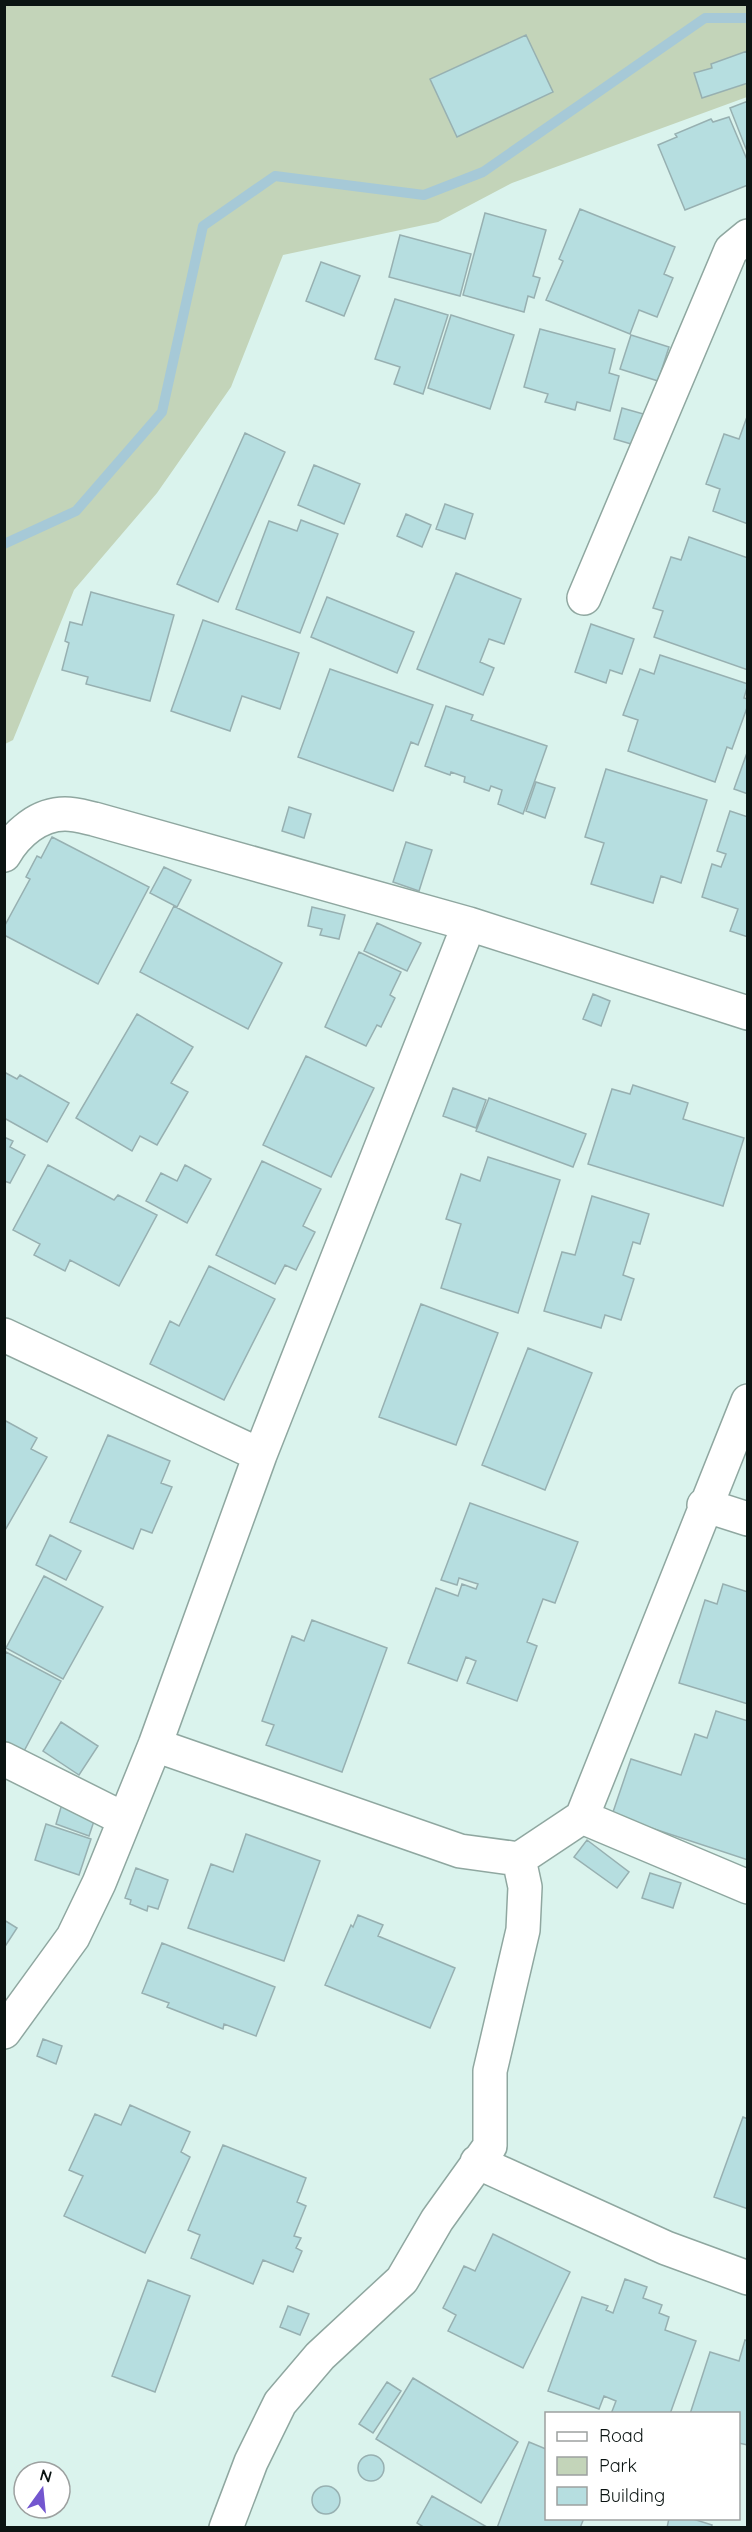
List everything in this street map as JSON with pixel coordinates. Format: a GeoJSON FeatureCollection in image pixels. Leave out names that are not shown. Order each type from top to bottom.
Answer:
{"type":"FeatureCollection","features":[{"type":"Feature","properties":{"kind":"street"},"geometry":{"type":"LineString","coordinates":[[584,598],[730,250],[747,236]]}},
{"type":"Feature","properties":{"kind":"street"},"geometry":{"type":"LineString","coordinates":[[4,855],[13,839],[39,820],[65,814],[94,819],[469,924],[747,1013]]}},
{"type":"Feature","properties":{"kind":"street"},"geometry":{"type":"LineString","coordinates":[[4,2032],[73,1937],[99,1883],[155,1745],[260,1455],[469,924]]}},
{"type":"Feature","properties":{"kind":"street"},"geometry":{"type":"LineString","coordinates":[[4,1335],[260,1455]]}},
{"type":"Feature","properties":{"kind":"street"},"geometry":{"type":"LineString","coordinates":[[155,1745],[460,1851],[519,1859],[582,1817],[747,1401]]}},
{"type":"Feature","properties":{"kind":"street"},"geometry":{"type":"LineString","coordinates":[[704,1505],[747,1519]]}},
{"type":"Feature","properties":{"kind":"street"},"geometry":{"type":"LineString","coordinates":[[4,1759],[124,1819]]}},
{"type":"Feature","properties":{"kind":"street"},"geometry":{"type":"LineString","coordinates":[[582,1817],[747,1887]]}},
{"type":"Feature","properties":{"kind":"street"},"geometry":{"type":"LineString","coordinates":[[226,2528],[251,2462],[280,2403],[320,2356],[402,2280],[437,2220],[490,2146],[490,2071],[523,1930],[525,1887],[519,1859]]}},
{"type":"Feature","properties":{"kind":"street"},"geometry":{"type":"LineString","coordinates":[[477,2162],[666,2248],[747,2278]]}},
{"type":"Feature","properties":{"kind":"green space"},"geometry":{"type":"Polygon","coordinates":[[[4,5],[747,5],[747,97],[512,183],[438,222],[283,255],[231,387],[157,493],[74,590],[13,740],[5,744],[4,5]]]}},
{"type":"Feature","properties":{"kind":"building"},"geometry":{"type":"Polygon","coordinates":[[[526,35],[553,92],[457,137],[430,79],[526,35]]]}},
{"type":"Feature","properties":{"kind":"building"},"geometry":{"type":"Polygon","coordinates":[[[747,51],[748,83],[702,98],[694,73],[712,68],[711,64],[747,51]]]}},
{"type":"Feature","properties":{"kind":"building"},"geometry":{"type":"Polygon","coordinates":[[[748,101],[748,154],[730,108],[748,101]]]}},
{"type":"Feature","properties":{"kind":"building"},"geometry":{"type":"Polygon","coordinates":[[[729,117],[748,162],[748,185],[685,210],[658,145],[677,137],[675,134],[711,119],[713,122],[729,117]]]}},
{"type":"Feature","properties":{"kind":"building"},"geometry":{"type":"Polygon","coordinates":[[[580,209],[675,247],[664,274],[673,278],[657,317],[639,310],[630,334],[546,300],[563,261],[559,259],[580,209]]]}},
{"type":"Feature","properties":{"kind":"building"},"geometry":{"type":"Polygon","coordinates":[[[485,213],[546,230],[533,276],[540,278],[534,298],[528,296],[524,312],[463,295],[485,213]]]}},
{"type":"Feature","properties":{"kind":"building"},"geometry":{"type":"Polygon","coordinates":[[[400,235],[471,254],[460,296],[389,277],[400,235]]]}},
{"type":"Feature","properties":{"kind":"building"},"geometry":{"type":"Polygon","coordinates":[[[321,262],[360,276],[344,316],[306,301],[321,262]]]}},
{"type":"Feature","properties":{"kind":"building"},"geometry":{"type":"Polygon","coordinates":[[[395,299],[448,315],[423,394],[394,384],[400,367],[375,359],[395,299]]]}},
{"type":"Feature","properties":{"kind":"building"},"geometry":{"type":"Polygon","coordinates":[[[451,315],[514,335],[490,409],[428,388],[451,315]]]}},
{"type":"Feature","properties":{"kind":"building"},"geometry":{"type":"Polygon","coordinates":[[[540,329],[615,349],[609,373],[619,376],[610,411],[577,402],[575,410],[545,402],[548,394],[524,387],[540,329]]]}},
{"type":"Feature","properties":{"kind":"building"},"geometry":{"type":"Polygon","coordinates":[[[631,335],[669,347],[658,381],[620,369],[631,335]]]}},
{"type":"Feature","properties":{"kind":"building"},"geometry":{"type":"Polygon","coordinates":[[[622,408],[647,415],[638,446],[614,439],[622,408]]]}},
{"type":"Feature","properties":{"kind":"building"},"geometry":{"type":"Polygon","coordinates":[[[748,414],[748,524],[713,511],[720,489],[706,484],[724,434],[739,439],[748,414]]]}},
{"type":"Feature","properties":{"kind":"building"},"geometry":{"type":"Polygon","coordinates":[[[245,433],[285,452],[218,602],[177,584],[245,433]]]}},
{"type":"Feature","properties":{"kind":"building"},"geometry":{"type":"Polygon","coordinates":[[[314,465],[360,484],[344,524],[298,505],[314,465]]]}},
{"type":"Feature","properties":{"kind":"building"},"geometry":{"type":"Polygon","coordinates":[[[445,504],[473,514],[465,539],[436,529],[445,504]]]}},
{"type":"Feature","properties":{"kind":"building"},"geometry":{"type":"Polygon","coordinates":[[[406,514],[431,525],[422,547],[397,536],[406,514]]]}},
{"type":"Feature","properties":{"kind":"building"},"geometry":{"type":"Polygon","coordinates":[[[301,520],[338,534],[300,633],[236,609],[269,521],[297,531],[301,520]]]}},
{"type":"Feature","properties":{"kind":"building"},"geometry":{"type":"Polygon","coordinates":[[[689,537],[748,558],[748,670],[654,637],[663,611],[653,608],[671,557],[681,560],[689,537]]]}},
{"type":"Feature","properties":{"kind":"building"},"geometry":{"type":"Polygon","coordinates":[[[456,573],[521,599],[504,644],[489,639],[480,662],[494,668],[483,695],[417,669],[456,573]]]}},
{"type":"Feature","properties":{"kind":"building"},"geometry":{"type":"Polygon","coordinates":[[[91,592],[174,615],[150,701],[86,684],[88,677],[62,670],[69,643],[65,641],[70,622],[82,625],[91,592]]]}},
{"type":"Feature","properties":{"kind":"building"},"geometry":{"type":"Polygon","coordinates":[[[327,597],[414,632],[397,673],[311,637],[327,597]]]}},
{"type":"Feature","properties":{"kind":"building"},"geometry":{"type":"Polygon","coordinates":[[[203,620],[299,653],[280,709],[242,696],[230,731],[171,711],[203,620]]]}},
{"type":"Feature","properties":{"kind":"building"},"geometry":{"type":"Polygon","coordinates":[[[591,624],[634,639],[622,674],[610,670],[606,683],[575,672],[591,624]]]}},
{"type":"Feature","properties":{"kind":"building"},"geometry":{"type":"Polygon","coordinates":[[[660,655],[748,684],[744,698],[748,699],[748,705],[732,749],[727,747],[715,782],[628,751],[638,720],[623,715],[640,669],[654,674],[660,655]]]}},
{"type":"Feature","properties":{"kind":"building"},"geometry":{"type":"Polygon","coordinates":[[[330,669],[433,705],[418,745],[411,742],[393,791],[298,757],[330,669]]]}},
{"type":"Feature","properties":{"kind":"building"},"geometry":{"type":"Polygon","coordinates":[[[446,706],[473,715],[471,720],[547,746],[523,814],[498,804],[502,790],[491,786],[489,791],[464,782],[465,777],[451,772],[450,775],[425,766],[446,706]]]}},
{"type":"Feature","properties":{"kind":"building"},"geometry":{"type":"Polygon","coordinates":[[[748,750],[748,794],[734,789],[748,750]]]}},
{"type":"Feature","properties":{"kind":"building"},"geometry":{"type":"Polygon","coordinates":[[[606,769],[707,800],[681,883],[661,876],[653,903],[591,884],[604,843],[585,837],[606,769]]]}},
{"type":"Feature","properties":{"kind":"building"},"geometry":{"type":"Polygon","coordinates":[[[536,782],[555,788],[545,818],[526,811],[536,782]]]}},
{"type":"Feature","properties":{"kind":"building"},"geometry":{"type":"Polygon","coordinates":[[[289,807],[311,814],[304,838],[282,831],[289,807]]]}},
{"type":"Feature","properties":{"kind":"building"},"geometry":{"type":"Polygon","coordinates":[[[730,811],[748,817],[748,937],[730,931],[738,909],[702,897],[712,864],[721,867],[726,854],[717,851],[730,811]]]}},
{"type":"Feature","properties":{"kind":"building"},"geometry":{"type":"Polygon","coordinates":[[[52,837],[149,887],[98,984],[4,935],[4,927],[30,879],[26,877],[37,856],[41,858],[52,837]]]}},
{"type":"Feature","properties":{"kind":"building"},"geometry":{"type":"Polygon","coordinates":[[[406,842],[432,850],[419,891],[393,882],[406,842]]]}},
{"type":"Feature","properties":{"kind":"building"},"geometry":{"type":"Polygon","coordinates":[[[164,867],[191,880],[177,907],[150,893],[164,867]]]}},
{"type":"Feature","properties":{"kind":"building"},"geometry":{"type":"Polygon","coordinates":[[[174,906],[282,963],[248,1029],[140,972],[174,906]]]}},
{"type":"Feature","properties":{"kind":"building"},"geometry":{"type":"Polygon","coordinates":[[[312,907],[345,915],[339,939],[320,935],[322,929],[308,926],[312,907]]]}},
{"type":"Feature","properties":{"kind":"building"},"geometry":{"type":"Polygon","coordinates":[[[377,923],[421,943],[407,971],[364,951],[377,923]]]}},
{"type":"Feature","properties":{"kind":"building"},"geometry":{"type":"Polygon","coordinates":[[[359,952],[401,972],[390,995],[395,998],[381,1027],[377,1025],[366,1046],[325,1027],[359,952]]]}},
{"type":"Feature","properties":{"kind":"building"},"geometry":{"type":"Polygon","coordinates":[[[593,994],[610,1001],[601,1026],[583,1019],[593,994]]]}},
{"type":"Feature","properties":{"kind":"building"},"geometry":{"type":"Polygon","coordinates":[[[137,1014],[193,1047],[171,1083],[188,1092],[157,1145],[140,1136],[132,1151],[76,1118],[137,1014]]]}},
{"type":"Feature","properties":{"kind":"building"},"geometry":{"type":"Polygon","coordinates":[[[306,1056],[374,1088],[331,1177],[263,1145],[306,1056]]]}},
{"type":"Feature","properties":{"kind":"building"},"geometry":{"type":"Polygon","coordinates":[[[4,1072],[17,1079],[20,1075],[69,1103],[47,1142],[4,1118],[4,1072]]]}},
{"type":"Feature","properties":{"kind":"building"},"geometry":{"type":"Polygon","coordinates":[[[633,1085],[688,1103],[683,1119],[744,1138],[723,1206],[588,1164],[612,1089],[630,1094],[633,1085]]]}},
{"type":"Feature","properties":{"kind":"building"},"geometry":{"type":"Polygon","coordinates":[[[453,1088],[486,1100],[476,1128],[443,1116],[453,1088]]]}},
{"type":"Feature","properties":{"kind":"building"},"geometry":{"type":"Polygon","coordinates":[[[489,1098],[586,1134],[573,1167],[476,1131],[489,1098]]]}},
{"type":"Feature","properties":{"kind":"building"},"geometry":{"type":"Polygon","coordinates":[[[4,1137],[13,1141],[10,1147],[25,1155],[10,1183],[4,1181],[4,1137]]]}},
{"type":"Feature","properties":{"kind":"building"},"geometry":{"type":"Polygon","coordinates":[[[488,1157],[560,1180],[518,1313],[441,1288],[461,1224],[446,1219],[461,1174],[480,1181],[488,1157]]]}},
{"type":"Feature","properties":{"kind":"building"},"geometry":{"type":"Polygon","coordinates":[[[262,1161],[321,1189],[303,1226],[315,1232],[296,1270],[285,1265],[275,1284],[216,1255],[262,1161]]]}},
{"type":"Feature","properties":{"kind":"building"},"geometry":{"type":"Polygon","coordinates":[[[48,1165],[114,1200],[118,1195],[157,1215],[119,1286],[70,1260],[65,1271],[34,1255],[40,1244],[13,1230],[48,1165]]]}},
{"type":"Feature","properties":{"kind":"building"},"geometry":{"type":"Polygon","coordinates":[[[185,1165],[211,1179],[187,1223],[146,1201],[161,1173],[177,1181],[185,1165]]]}},
{"type":"Feature","properties":{"kind":"building"},"geometry":{"type":"Polygon","coordinates":[[[592,1196],[649,1214],[640,1244],[633,1242],[623,1275],[634,1279],[621,1320],[605,1315],[601,1328],[544,1311],[562,1252],[575,1255],[592,1196]]]}},
{"type":"Feature","properties":{"kind":"building"},"geometry":{"type":"Polygon","coordinates":[[[209,1266],[275,1299],[224,1400],[150,1364],[170,1321],[179,1326],[209,1266]]]}},
{"type":"Feature","properties":{"kind":"building"},"geometry":{"type":"Polygon","coordinates":[[[421,1304],[498,1333],[456,1445],[379,1417],[421,1304]]]}},
{"type":"Feature","properties":{"kind":"building"},"geometry":{"type":"Polygon","coordinates":[[[528,1348],[592,1373],[545,1490],[482,1465],[528,1348]]]}},
{"type":"Feature","properties":{"kind":"building"},"geometry":{"type":"Polygon","coordinates":[[[4,1420],[37,1438],[31,1449],[47,1457],[4,1532],[4,1420]]]}},
{"type":"Feature","properties":{"kind":"building"},"geometry":{"type":"Polygon","coordinates":[[[108,1435],[170,1461],[161,1483],[172,1487],[152,1533],[141,1529],[133,1549],[70,1522],[108,1435]]]}},
{"type":"Feature","properties":{"kind":"building"},"geometry":{"type":"Polygon","coordinates":[[[470,1503],[578,1542],[555,1603],[543,1599],[527,1642],[537,1646],[517,1701],[467,1683],[476,1661],[466,1657],[457,1681],[408,1663],[436,1588],[458,1596],[462,1584],[476,1589],[478,1584],[459,1578],[457,1585],[441,1580],[470,1503]]]}},
{"type":"Feature","properties":{"kind":"building"},"geometry":{"type":"Polygon","coordinates":[[[50,1535],[81,1551],[66,1580],[36,1565],[50,1535]]]}},
{"type":"Feature","properties":{"kind":"building"},"geometry":{"type":"Polygon","coordinates":[[[44,1576],[103,1607],[63,1679],[6,1648],[44,1576]]]}},
{"type":"Feature","properties":{"kind":"building"},"geometry":{"type":"Polygon","coordinates":[[[723,1584],[748,1592],[748,1704],[679,1683],[705,1600],[717,1604],[723,1584]]]}},
{"type":"Feature","properties":{"kind":"building"},"geometry":{"type":"Polygon","coordinates":[[[312,1620],[387,1648],[342,1772],[266,1745],[274,1725],[262,1721],[292,1636],[304,1641],[312,1620]]]}},
{"type":"Feature","properties":{"kind":"building"},"geometry":{"type":"Polygon","coordinates":[[[6,1652],[61,1681],[23,1753],[4,1743],[4,1656],[6,1652]]]}},
{"type":"Feature","properties":{"kind":"building"},"geometry":{"type":"Polygon","coordinates":[[[716,1711],[748,1721],[748,1860],[612,1815],[631,1759],[681,1775],[695,1734],[707,1738],[716,1711]]]}},
{"type":"Feature","properties":{"kind":"building"},"geometry":{"type":"Polygon","coordinates":[[[61,1722],[98,1746],[79,1775],[43,1751],[61,1722]]]}},
{"type":"Feature","properties":{"kind":"building"},"geometry":{"type":"Polygon","coordinates":[[[62,1804],[96,1815],[89,1836],[56,1824],[62,1804]]]}},
{"type":"Feature","properties":{"kind":"building"},"geometry":{"type":"Polygon","coordinates":[[[46,1824],[91,1839],[79,1875],[35,1860],[46,1824]]]}},
{"type":"Feature","properties":{"kind":"building"},"geometry":{"type":"Polygon","coordinates":[[[246,1834],[320,1861],[284,1961],[188,1928],[211,1864],[233,1872],[246,1834]]]}},
{"type":"Feature","properties":{"kind":"building"},"geometry":{"type":"Polygon","coordinates":[[[587,1840],[629,1872],[617,1888],[574,1857],[587,1840]]]}},
{"type":"Feature","properties":{"kind":"building"},"geometry":{"type":"Polygon","coordinates":[[[136,1868],[168,1880],[158,1909],[148,1906],[147,1911],[130,1904],[131,1900],[125,1898],[136,1868]]]}},
{"type":"Feature","properties":{"kind":"building"},"geometry":{"type":"Polygon","coordinates":[[[650,1873],[681,1883],[673,1908],[642,1898],[650,1873]]]}},
{"type":"Feature","properties":{"kind":"building"},"geometry":{"type":"Polygon","coordinates":[[[358,1915],[383,1925],[378,1936],[455,1968],[430,2028],[325,1985],[351,1925],[353,1927],[358,1915]]]}},
{"type":"Feature","properties":{"kind":"building"},"geometry":{"type":"Polygon","coordinates":[[[4,1920],[17,1928],[4,1948],[4,1920]]]}},
{"type":"Feature","properties":{"kind":"building"},"geometry":{"type":"Polygon","coordinates":[[[162,1943],[275,1987],[256,2036],[224,2024],[223,2029],[167,2007],[169,2003],[142,1993],[162,1943]]]}},
{"type":"Feature","properties":{"kind":"building"},"geometry":{"type":"Polygon","coordinates":[[[43,2039],[62,2046],[56,2064],[37,2056],[43,2039]]]}},
{"type":"Feature","properties":{"kind":"building"},"geometry":{"type":"Polygon","coordinates":[[[130,2105],[190,2132],[181,2152],[190,2157],[145,2253],[64,2216],[83,2176],[69,2170],[95,2114],[121,2125],[130,2105]]]}},
{"type":"Feature","properties":{"kind":"building"},"geometry":{"type":"Polygon","coordinates":[[[743,2117],[748,2119],[748,2209],[714,2197],[743,2117]]]}},
{"type":"Feature","properties":{"kind":"building"},"geometry":{"type":"Polygon","coordinates":[[[223,2145],[306,2178],[297,2202],[306,2206],[294,2236],[301,2238],[296,2248],[302,2251],[293,2272],[263,2260],[253,2284],[191,2258],[200,2235],[188,2230],[223,2145]]]}},
{"type":"Feature","properties":{"kind":"building"},"geometry":{"type":"Polygon","coordinates":[[[493,2234],[570,2272],[523,2368],[448,2331],[456,2315],[443,2308],[464,2266],[475,2271],[493,2234]]]}},
{"type":"Feature","properties":{"kind":"building"},"geometry":{"type":"Polygon","coordinates":[[[625,2279],[647,2287],[643,2298],[662,2305],[659,2313],[669,2317],[665,2330],[696,2341],[671,2412],[612,2412],[616,2401],[604,2396],[599,2409],[548,2391],[582,2297],[608,2306],[606,2310],[613,2313],[625,2279]]]}},
{"type":"Feature","properties":{"kind":"building"},"geometry":{"type":"Polygon","coordinates":[[[148,2280],[190,2296],[155,2392],[112,2376],[148,2280]]]}},
{"type":"Feature","properties":{"kind":"building"},"geometry":{"type":"Polygon","coordinates":[[[288,2306],[309,2314],[300,2335],[280,2327],[288,2306]]]}},
{"type":"Feature","properties":{"kind":"building"},"geometry":{"type":"Polygon","coordinates":[[[745,2340],[748,2341],[748,2445],[740,2443],[740,2412],[691,2412],[710,2352],[739,2361],[745,2340]]]}},
{"type":"Feature","properties":{"kind":"building"},"geometry":{"type":"Polygon","coordinates":[[[413,2378],[518,2442],[481,2503],[376,2439],[413,2378]]]}},
{"type":"Feature","properties":{"kind":"building"},"geometry":{"type":"Polygon","coordinates":[[[387,2382],[401,2391],[373,2433],[359,2424],[387,2382]]]}},
{"type":"Feature","properties":{"kind":"building"},"geometry":{"type":"Polygon","coordinates":[[[529,2442],[545,2449],[545,2520],[583,2520],[580,2528],[497,2528],[529,2442]]]}},
{"type":"Feature","properties":{"kind":"building"},"geometry":{"type":"Polygon","coordinates":[[[371,2455],[380,2459],[384,2468],[380,2477],[371,2481],[362,2477],[358,2468],[362,2459],[371,2455]]]}},
{"type":"Feature","properties":{"kind":"building"},"geometry":{"type":"Polygon","coordinates":[[[326,2486],[336,2490],[340,2500],[336,2510],[326,2514],[316,2510],[312,2500],[316,2490],[326,2486]]]}},
{"type":"Feature","properties":{"kind":"building"},"geometry":{"type":"Polygon","coordinates":[[[432,2496],[487,2527],[425,2528],[417,2523],[432,2496]]]}},
{"type":"Feature","properties":{"kind":"building"},"geometry":{"type":"Polygon","coordinates":[[[669,2520],[696,2520],[712,2525],[711,2528],[667,2528],[669,2520]]]}},
{"type":"Feature","properties":{"kind":"waterway"},"geometry":{"type":"LineString","coordinates":[[4,544],[76,511],[162,412],[203,226],[275,176],[424,195],[483,172],[705,18],[748,18]]}}]}
